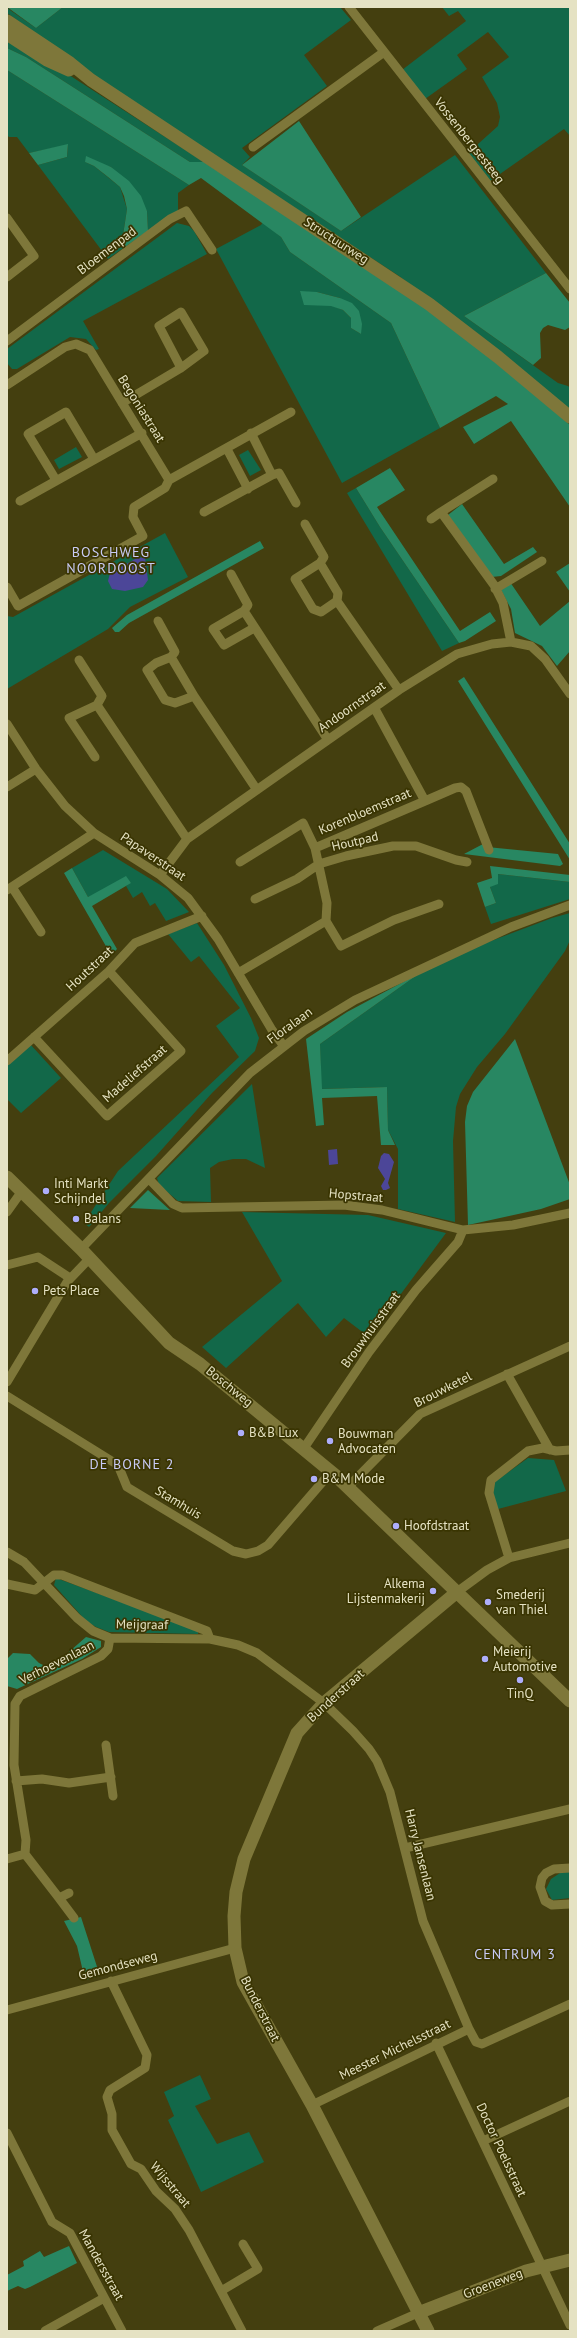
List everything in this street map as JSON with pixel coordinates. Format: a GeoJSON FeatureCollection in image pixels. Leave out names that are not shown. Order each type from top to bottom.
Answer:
{"type":"FeatureCollection","features":[{"type":"Feature","properties":{"kind":"street","name":"Vossenbergsesteeg"},"geometry":{"type":"LineString","coordinates":[[350,7],[570,289]]}},
{"type":"Feature","properties":{"kind":"street","name":"Structuurweg"},"geometry":{"type":"LineString","coordinates":[[7,21],[70,63],[91,80],[429,304],[498,357],[570,417]]}},
{"type":"Feature","properties":{"kind":"street","name":"Structuurweg"},"geometry":{"type":"LineString","coordinates":[[7,34],[47,60],[91,80]]}},
{"type":"Feature","properties":{"kind":"street"},"geometry":{"type":"LineString","coordinates":[[253,147],[384,52]]}},
{"type":"Feature","properties":{"kind":"street","name":"Bloemenpad"},"geometry":{"type":"LineString","coordinates":[[7,341],[170,219],[186,211],[212,250]]}},
{"type":"Feature","properties":{"kind":"street"},"geometry":{"type":"LineString","coordinates":[[7,218],[34,256],[7,277]]}},
{"type":"Feature","properties":{"kind":"street"},"geometry":{"type":"LineString","coordinates":[[122,403],[181,368],[204,351],[181,312],[159,326],[181,368]]}},
{"type":"Feature","properties":{"kind":"street","name":"Begoniastraat"},"geometry":{"type":"LineString","coordinates":[[8,380],[65,347],[76,344],[90,350],[169,480]]}},
{"type":"Feature","properties":{"kind":"street"},"geometry":{"type":"LineString","coordinates":[[56,480],[28,434],[66,412],[94,459]]}},
{"type":"Feature","properties":{"kind":"street"},"geometry":{"type":"LineString","coordinates":[[7,587],[18,606],[143,536],[133,517],[133,511],[139,503],[165,488],[169,480],[228,449],[251,433],[291,412]]}},
{"type":"Feature","properties":{"kind":"street"},"geometry":{"type":"LineString","coordinates":[[251,433],[272,475]]}},
{"type":"Feature","properties":{"kind":"street"},"geometry":{"type":"LineString","coordinates":[[20,501],[142,434]]}},
{"type":"Feature","properties":{"kind":"street"},"geometry":{"type":"LineString","coordinates":[[228,449],[248,489]]}},
{"type":"Feature","properties":{"kind":"street"},"geometry":{"type":"LineString","coordinates":[[204,512],[272,475],[280,473],[296,503]]}},
{"type":"Feature","properties":{"kind":"street"},"geometry":{"type":"LineString","coordinates":[[431,519],[492,479]]}},
{"type":"Feature","properties":{"kind":"street"},"geometry":{"type":"LineString","coordinates":[[441,512],[504,603],[511,642]]}},
{"type":"Feature","properties":{"kind":"street"},"geometry":{"type":"LineString","coordinates":[[305,524],[324,558],[320,563],[295,579],[314,609],[321,612],[337,601]]}},
{"type":"Feature","properties":{"kind":"street"},"geometry":{"type":"LineString","coordinates":[[495,589],[542,561]]}},
{"type":"Feature","properties":{"kind":"street"},"geometry":{"type":"LineString","coordinates":[[320,563],[338,593],[337,601],[399,690]]}},
{"type":"Feature","properties":{"kind":"street"},"geometry":{"type":"LineString","coordinates":[[231,574],[248,605],[244,610],[213,629],[224,645],[254,628]]}},
{"type":"Feature","properties":{"kind":"street"},"geometry":{"type":"LineString","coordinates":[[244,610],[254,628],[328,740]]}},
{"type":"Feature","properties":{"kind":"street"},"geometry":{"type":"LineString","coordinates":[[158,621],[175,652],[171,658],[156,663],[147,670],[165,700],[175,703],[194,696]]}},
{"type":"Feature","properties":{"kind":"street","name":"Andoornstraat"},"geometry":{"type":"LineString","coordinates":[[160,875],[187,839],[328,740],[375,709],[399,690],[457,654],[492,644],[511,642],[527,645],[537,651],[570,694]]}},
{"type":"Feature","properties":{"kind":"street"},"geometry":{"type":"LineString","coordinates":[[171,658],[194,696],[257,790]]}},
{"type":"Feature","properties":{"kind":"street"},"geometry":{"type":"LineString","coordinates":[[79,660],[102,696],[97,705],[69,718],[96,757]]}},
{"type":"Feature","properties":{"kind":"street"},"geometry":{"type":"LineString","coordinates":[[97,705],[187,839]]}},
{"type":"Feature","properties":{"kind":"street","name":"Korenbloemstraat"},"geometry":{"type":"LineString","coordinates":[[326,920],[327,903],[315,848],[425,800],[375,709]]}},
{"type":"Feature","properties":{"kind":"street","name":"Papaverstraat"},"geometry":{"type":"LineString","coordinates":[[7,724],[36,769],[65,806],[94,833],[160,875],[188,898],[202,916],[283,1046]]}},
{"type":"Feature","properties":{"kind":"street"},"geometry":{"type":"LineString","coordinates":[[7,786],[36,769]]}},
{"type":"Feature","properties":{"kind":"street"},"geometry":{"type":"LineString","coordinates":[[425,800],[454,788],[461,787],[466,791],[489,850]]}},
{"type":"Feature","properties":{"kind":"street"},"geometry":{"type":"LineString","coordinates":[[240,862],[302,823],[315,848]]}},
{"type":"Feature","properties":{"kind":"street"},"geometry":{"type":"LineString","coordinates":[[41,932],[10,889],[94,833]]}},
{"type":"Feature","properties":{"kind":"street","name":"Houtpad"},"geometry":{"type":"LineString","coordinates":[[255,899],[297,879],[319,864],[346,856],[408,845],[424,848],[456,860],[467,862]]}},
{"type":"Feature","properties":{"kind":"street"},"geometry":{"type":"LineString","coordinates":[[238,973],[326,920],[341,946],[394,920],[439,904]]}},
{"type":"Feature","properties":{"kind":"street","name":"Floralaan"},"geometry":{"type":"LineString","coordinates":[[7,1382],[85,1253],[149,1179],[250,1073],[283,1046],[328,1015],[355,1000],[511,927],[570,905]]}},
{"type":"Feature","properties":{"kind":"street","name":"Houtstraat"},"geometry":{"type":"LineString","coordinates":[[7,1061],[109,971],[135,943],[202,916]]}},
{"type":"Feature","properties":{"kind":"street","name":"Madeliefstraat"},"geometry":{"type":"LineString","coordinates":[[34,1037],[107,1116],[181,1051],[109,971]]}},
{"type":"Feature","properties":{"kind":"street","name":"Boschweg"},"geometry":{"type":"LineString","coordinates":[[7,1177],[85,1253],[169,1343],[200,1364],[304,1448],[348,1487],[457,1592]]}},
{"type":"Feature","properties":{"kind":"street","name":"Hopstraat"},"geometry":{"type":"LineString","coordinates":[[149,1179],[173,1204],[182,1208],[344,1205],[382,1210],[463,1230],[513,1225],[570,1213]]}},
{"type":"Feature","properties":{"kind":"street"},"geometry":{"type":"LineString","coordinates":[[7,1212],[22,1191]]}},
{"type":"Feature","properties":{"kind":"street","name":"Brouwhuisstraat"},"geometry":{"type":"LineString","coordinates":[[304,1448],[369,1352],[416,1290],[458,1242],[463,1230]]}},
{"type":"Feature","properties":{"kind":"street"},"geometry":{"type":"LineString","coordinates":[[7,1266],[38,1257],[70,1278]]}},
{"type":"Feature","properties":{"kind":"street","name":"Brouwketel"},"geometry":{"type":"LineString","coordinates":[[348,1487],[420,1414],[570,1346]]}},
{"type":"Feature","properties":{"kind":"street"},"geometry":{"type":"LineString","coordinates":[[507,1374],[550,1450]]}},
{"type":"Feature","properties":{"kind":"street","name":"Stamhuis"},"geometry":{"type":"LineString","coordinates":[[7,1396],[118,1464],[128,1487],[233,1551],[246,1554],[258,1551],[268,1545],[331,1472]]}},
{"type":"Feature","properties":{"kind":"street"},"geometry":{"type":"LineString","coordinates":[[509,1558],[488,1493],[490,1480],[528,1451],[543,1448],[550,1450],[570,1450]]}},
{"type":"Feature","properties":{"kind":"street"},"geometry":{"type":"LineString","coordinates":[[570,1543],[509,1558],[487,1570],[457,1592],[570,1701]]}},
{"type":"Feature","properties":{"kind":"street","name":"Meijgraaf"},"geometry":{"type":"LineString","coordinates":[[7,1552],[24,1562],[84,1625],[110,1638],[210,1639],[238,1645],[257,1653],[324,1703]]}},
{"type":"Feature","properties":{"kind":"street","name":"Meijgraaf"},"geometry":{"type":"LineString","coordinates":[[45,1584],[54,1575],[62,1575],[207,1631],[210,1639]]}},
{"type":"Feature","properties":{"kind":"street"},"geometry":{"type":"LineString","coordinates":[[7,1584],[35,1590],[45,1584]]}},
{"type":"Feature","properties":{"kind":"street","name":"Bunderstraat"},"geometry":{"type":"LineString","coordinates":[[428,2331],[312,2105],[243,1982],[235,1948],[236,1892],[244,1859],[297,1733],[324,1703],[457,1592]]}},
{"type":"Feature","properties":{"kind":"street","name":"Verhoevenlaan"},"geometry":{"type":"LineString","coordinates":[[25,1854],[26,1840],[16,1781],[13,1749],[14,1707],[16,1700],[20,1696],[101,1656],[108,1649],[110,1638]]}},
{"type":"Feature","properties":{"kind":"street","name":"Harry Jansenlaan"},"geometry":{"type":"LineString","coordinates":[[324,1703],[359,1737],[377,1761],[390,1792],[423,1921],[468,2029]]}},
{"type":"Feature","properties":{"kind":"street"},"geometry":{"type":"LineString","coordinates":[[106,1745],[113,1796]]}},
{"type":"Feature","properties":{"kind":"street"},"geometry":{"type":"LineString","coordinates":[[16,1781],[42,1779],[69,1783],[111,1777]]}},
{"type":"Feature","properties":{"kind":"street"},"geometry":{"type":"LineString","coordinates":[[405,1848],[570,1809]]}},
{"type":"Feature","properties":{"kind":"street"},"geometry":{"type":"LineString","coordinates":[[7,1859],[25,1854],[74,1918]]}},
{"type":"Feature","properties":{"kind":"street"},"geometry":{"type":"LineString","coordinates":[[570,1868],[554,1869],[546,1873],[542,1878],[540,1886],[545,1901],[552,1905],[570,1904]]}},
{"type":"Feature","properties":{"kind":"street"},"geometry":{"type":"LineString","coordinates":[[59,1898],[69,1893]]}},
{"type":"Feature","properties":{"kind":"street","name":"Gemondseweg"},"geometry":{"type":"LineString","coordinates":[[7,2010],[235,1948]]}},
{"type":"Feature","properties":{"kind":"street","name":"Wijsstraat"},"geometry":{"type":"LineString","coordinates":[[111,1981],[147,2056],[145,2068],[110,2090],[107,2096],[112,2114],[112,2130],[132,2164],[141,2169],[156,2191],[175,2209],[182,2219],[242,2331]]}},
{"type":"Feature","properties":{"kind":"street","name":"Meester Michelsstraat"},"geometry":{"type":"LineString","coordinates":[[312,2105],[436,2043],[468,2029],[476,2042],[482,2044],[570,2004]]}},
{"type":"Feature","properties":{"kind":"street","name":"Doctor Poelsstraat"},"geometry":{"type":"LineString","coordinates":[[436,2043],[570,2325]]}},
{"type":"Feature","properties":{"kind":"street"},"geometry":{"type":"LineString","coordinates":[[483,2141],[570,2101]]}},
{"type":"Feature","properties":{"kind":"street","name":"Mandersstraat"},"geometry":{"type":"LineString","coordinates":[[7,2133],[52,2222],[70,2233],[122,2331]]}},
{"type":"Feature","properties":{"kind":"street"},"geometry":{"type":"LineString","coordinates":[[221,2291],[258,2269],[243,2244]]}},
{"type":"Feature","properties":{"kind":"street","name":"Groeneweg"},"geometry":{"type":"LineString","coordinates":[[418,2313],[526,2271],[570,2260]]}},
{"type":"Feature","properties":{"kind":"street"},"geometry":{"type":"LineString","coordinates":[[51,2330],[104,2298]]}},
{"type":"Feature","properties":{"kind":"street"},"geometry":{"type":"LineString","coordinates":[[377,2331],[418,2313]]}},
{"type":"Feature","properties":{"kind":"green space"},"geometry":{"type":"Polygon","coordinates":[[[7,7],[63,7],[36,28],[7,7]]]}},
{"type":"Feature","properties":{"kind":"green space"},"geometry":{"type":"Polygon","coordinates":[[[63,7],[340,7],[351,20],[304,55],[327,86],[242,148],[250,157],[242,165],[341,231],[455,155],[546,273],[464,316],[558,383],[568,386],[570,388],[570,410],[399,276],[117,92],[7,13],[7,8],[36,28],[63,7]]]}},
{"type":"Feature","properties":{"kind":"green space"},"geometry":{"type":"Polygon","coordinates":[[[442,7],[570,7],[570,136],[564,129],[490,181],[468,153],[498,126],[500,117],[497,103],[482,77],[509,57],[488,32],[457,55],[467,69],[425,99],[402,70],[466,21],[458,11],[449,16],[442,7]]]}},
{"type":"Feature","properties":{"kind":"green space"},"geometry":{"type":"Polygon","coordinates":[[[7,40],[66,73],[204,162],[190,162],[26,57],[7,48],[7,40]]]}},
{"type":"Feature","properties":{"kind":"green space"},"geometry":{"type":"Polygon","coordinates":[[[7,48],[26,57],[190,162],[204,162],[423,304],[543,401],[570,425],[570,507],[511,421],[474,444],[463,427],[508,404],[496,396],[440,428],[391,323],[290,252],[281,237],[201,178],[189,185],[7,70],[7,48]]]}},
{"type":"Feature","properties":{"kind":"green space"},"geometry":{"type":"Polygon","coordinates":[[[7,70],[189,185],[178,193],[178,211],[148,231],[147,211],[111,167],[85,162],[94,166],[120,187],[127,209],[122,241],[125,247],[108,259],[38,165],[67,157],[68,145],[29,153],[17,137],[9,137],[7,135],[7,70]]]}},
{"type":"Feature","properties":{"kind":"green space"},"geometry":{"type":"Polygon","coordinates":[[[299,121],[361,217],[341,231],[242,165],[299,121]]]}},
{"type":"Feature","properties":{"kind":"green space"},"geometry":{"type":"Polygon","coordinates":[[[68,144],[67,157],[38,165],[29,153],[68,144]]]}},
{"type":"Feature","properties":{"kind":"green space"},"geometry":{"type":"Polygon","coordinates":[[[86,156],[111,167],[129,181],[141,196],[147,211],[148,231],[125,247],[122,242],[127,209],[124,196],[120,187],[94,166],[85,162],[86,156]]]}},
{"type":"Feature","properties":{"kind":"green space"},"geometry":{"type":"Polygon","coordinates":[[[263,222],[281,237],[290,252],[391,323],[440,428],[342,483],[216,249],[261,225],[263,222]],[[300,292],[343,310],[351,318],[351,328],[361,334],[340,298],[317,292],[300,292]]]}},
{"type":"Feature","properties":{"kind":"green space"},"geometry":{"type":"Polygon","coordinates":[[[177,223],[189,226],[194,231],[207,254],[83,321],[99,349],[96,350],[86,339],[70,337],[17,369],[12,369],[7,363],[7,349],[177,223]]]}},
{"type":"Feature","properties":{"kind":"green space"},"geometry":{"type":"Polygon","coordinates":[[[546,273],[570,303],[570,327],[565,330],[548,325],[543,328],[540,333],[541,358],[533,365],[464,316],[546,273]]]}},
{"type":"Feature","properties":{"kind":"green space"},"geometry":{"type":"Polygon","coordinates":[[[300,291],[317,292],[352,303],[359,311],[362,324],[361,334],[351,328],[351,318],[343,310],[331,306],[304,305],[300,291]]]}},
{"type":"Feature","properties":{"kind":"green space"},"geometry":{"type":"Polygon","coordinates":[[[76,447],[82,457],[59,469],[54,460],[76,447]]]}},
{"type":"Feature","properties":{"kind":"green space"},"geometry":{"type":"Polygon","coordinates":[[[248,450],[261,470],[250,476],[239,455],[248,450]]]}},
{"type":"Feature","properties":{"kind":"green space"},"geometry":{"type":"Polygon","coordinates":[[[390,468],[405,490],[377,507],[460,631],[490,612],[496,621],[465,641],[459,643],[380,527],[356,488],[390,468]]]}},
{"type":"Feature","properties":{"kind":"green space"},"geometry":{"type":"Polygon","coordinates":[[[356,488],[380,527],[459,643],[442,651],[347,493],[356,488]]]}},
{"type":"Feature","properties":{"kind":"green space"},"geometry":{"type":"Polygon","coordinates":[[[462,504],[504,564],[533,547],[537,552],[501,576],[492,577],[448,515],[462,504]]]}},
{"type":"Feature","properties":{"kind":"green space"},"geometry":{"type":"Polygon","coordinates":[[[165,533],[188,577],[130,607],[108,629],[7,689],[7,616],[13,617],[165,533]]]}},
{"type":"Feature","properties":{"kind":"green space"},"geometry":{"type":"Polygon","coordinates":[[[260,541],[264,548],[129,623],[119,632],[115,632],[112,628],[127,615],[260,541]]]}},
{"type":"Feature","properties":{"kind":"green space"},"geometry":{"type":"Polygon","coordinates":[[[570,563],[570,592],[556,572],[570,563]]]}},
{"type":"Feature","properties":{"kind":"green space"},"geometry":{"type":"Polygon","coordinates":[[[510,582],[540,626],[570,601],[570,651],[557,666],[542,646],[515,633],[511,609],[500,588],[510,582]]]}},
{"type":"Feature","properties":{"kind":"green space"},"geometry":{"type":"Polygon","coordinates":[[[464,677],[570,844],[570,860],[458,681],[464,677]]]}},
{"type":"Feature","properties":{"kind":"green space"},"geometry":{"type":"Polygon","coordinates":[[[483,844],[487,847],[558,854],[563,864],[560,866],[464,854],[483,844]]]}},
{"type":"Feature","properties":{"kind":"green space"},"geometry":{"type":"Polygon","coordinates":[[[103,850],[167,889],[189,912],[166,921],[155,903],[150,906],[142,892],[133,898],[126,886],[131,882],[88,897],[72,868],[103,850]]]}},
{"type":"Feature","properties":{"kind":"green space"},"geometry":{"type":"Polygon","coordinates":[[[490,866],[570,875],[570,882],[498,874],[498,884],[490,887],[496,903],[485,907],[477,883],[492,878],[490,866]]]}},
{"type":"Feature","properties":{"kind":"green space"},"geometry":{"type":"Polygon","coordinates":[[[72,868],[88,897],[126,876],[131,883],[92,906],[117,949],[111,955],[64,873],[72,868]]]}},
{"type":"Feature","properties":{"kind":"green space"},"geometry":{"type":"Polygon","coordinates":[[[498,874],[570,882],[570,899],[491,924],[485,907],[496,903],[490,887],[498,874]]]}},
{"type":"Feature","properties":{"kind":"green space"},"geometry":{"type":"Polygon","coordinates":[[[570,913],[570,940],[565,951],[505,1034],[477,1067],[460,1094],[456,1107],[453,1141],[455,1222],[398,1209],[398,1149],[388,1130],[387,1087],[321,1089],[320,1044],[420,973],[483,944],[552,918],[570,913]]]}},
{"type":"Feature","properties":{"kind":"green space"},"geometry":{"type":"Polygon","coordinates":[[[197,923],[224,965],[251,1018],[259,1038],[255,1051],[212,1093],[156,1156],[109,1203],[89,1227],[84,1223],[118,1171],[239,1057],[216,1026],[240,1008],[199,956],[191,962],[168,934],[197,923]]]}},
{"type":"Feature","properties":{"kind":"green space"},"geometry":{"type":"Polygon","coordinates":[[[420,973],[320,1044],[322,1089],[387,1087],[388,1130],[395,1145],[381,1145],[377,1096],[322,1098],[324,1125],[316,1126],[306,1039],[347,1012],[420,973]]]}},
{"type":"Feature","properties":{"kind":"green space"},"geometry":{"type":"Polygon","coordinates":[[[515,1039],[570,1185],[570,1199],[541,1209],[468,1225],[465,1122],[467,1106],[473,1092],[515,1039]]]}},
{"type":"Feature","properties":{"kind":"green space"},"geometry":{"type":"Polygon","coordinates":[[[30,1044],[61,1078],[21,1113],[7,1099],[7,1064],[30,1044]]]}},
{"type":"Feature","properties":{"kind":"green space"},"geometry":{"type":"Polygon","coordinates":[[[252,1084],[265,1168],[246,1159],[233,1159],[219,1162],[210,1168],[211,1202],[178,1201],[159,1185],[157,1178],[252,1084]]]}},
{"type":"Feature","properties":{"kind":"green space"},"geometry":{"type":"Polygon","coordinates":[[[148,1190],[170,1210],[130,1208],[148,1190]]]}},
{"type":"Feature","properties":{"kind":"green space"},"geometry":{"type":"Polygon","coordinates":[[[242,1212],[368,1215],[446,1233],[369,1337],[344,1318],[326,1337],[298,1303],[226,1368],[202,1347],[282,1281],[242,1212]]]}},
{"type":"Feature","properties":{"kind":"green space"},"geometry":{"type":"Polygon","coordinates":[[[528,1458],[554,1460],[566,1491],[498,1509],[491,1488],[496,1481],[528,1458]]]}},
{"type":"Feature","properties":{"kind":"green space"},"geometry":{"type":"Polygon","coordinates":[[[56,1578],[198,1630],[198,1634],[109,1632],[96,1627],[86,1621],[54,1585],[56,1578]]]}},
{"type":"Feature","properties":{"kind":"green space"},"geometry":{"type":"Polygon","coordinates":[[[86,1637],[101,1641],[101,1647],[82,1659],[17,1689],[7,1686],[7,1659],[13,1653],[30,1654],[39,1663],[45,1666],[51,1665],[62,1658],[86,1637]]]}},
{"type":"Feature","properties":{"kind":"green space"},"geometry":{"type":"Polygon","coordinates":[[[570,1871],[570,1898],[552,1900],[546,1889],[551,1879],[560,1873],[570,1871]]]}},
{"type":"Feature","properties":{"kind":"green space"},"geometry":{"type":"Polygon","coordinates":[[[81,1917],[100,1976],[85,1980],[77,1946],[64,1921],[81,1917]]]}},
{"type":"Feature","properties":{"kind":"green space"},"geometry":{"type":"Polygon","coordinates":[[[200,2075],[211,2099],[195,2106],[217,2144],[249,2132],[264,2162],[201,2192],[168,2120],[174,2116],[164,2092],[200,2075]]]}},
{"type":"Feature","properties":{"kind":"green space"},"geometry":{"type":"Polygon","coordinates":[[[69,2246],[77,2263],[25,2289],[18,2286],[7,2291],[7,2275],[24,2266],[23,2261],[40,2251],[44,2257],[69,2246]]]}},
{"type":"Feature","properties":{"kind":"shaded area"},"geometry":{"type":"Polygon","coordinates":[[[145,557],[148,580],[143,587],[125,591],[112,589],[108,581],[110,573],[137,558],[145,557]]]}},
{"type":"Feature","properties":{"kind":"shaded area"},"geometry":{"type":"Polygon","coordinates":[[[337,1149],[338,1164],[329,1165],[328,1150],[337,1149]]]}},
{"type":"Feature","properties":{"kind":"shaded area"},"geometry":{"type":"Polygon","coordinates":[[[384,1153],[389,1154],[394,1162],[388,1183],[390,1188],[386,1190],[383,1190],[381,1186],[385,1179],[378,1168],[381,1156],[384,1153]]]}},
{"type":"Feature","properties":{"kind":"place","name":"Inti Markt Schijndel"},"geometry":{"type":"Point","coordinates":[46,1191]}},
{"type":"Feature","properties":{"kind":"place","name":"Balans"},"geometry":{"type":"Point","coordinates":[76,1219]}},
{"type":"Feature","properties":{"kind":"place","name":"Pets Place"},"geometry":{"type":"Point","coordinates":[35,1291]}},
{"type":"Feature","properties":{"kind":"place","name":"B&B Lux"},"geometry":{"type":"Point","coordinates":[241,1433]}},
{"type":"Feature","properties":{"kind":"place","name":"Bouwman Advocaten"},"geometry":{"type":"Point","coordinates":[330,1441]}},
{"type":"Feature","properties":{"kind":"place","name":"B&M Mode"},"geometry":{"type":"Point","coordinates":[314,1479]}},
{"type":"Feature","properties":{"kind":"place","name":"Hoofdstraat"},"geometry":{"type":"Point","coordinates":[396,1526]}},
{"type":"Feature","properties":{"kind":"place","name":"Alkema Lijstenmakerij"},"geometry":{"type":"Point","coordinates":[433,1591]}},
{"type":"Feature","properties":{"kind":"place","name":"Smederij van Thiel"},"geometry":{"type":"Point","coordinates":[488,1602]}},
{"type":"Feature","properties":{"kind":"place","name":"Meierij Automotive"},"geometry":{"type":"Point","coordinates":[485,1659]}},
{"type":"Feature","properties":{"kind":"place","name":"TinQ"},"geometry":{"type":"Point","coordinates":[520,1680]}},
{"type":"Feature","properties":{"kind":"district","name":"BOSCHWEG NOORDOOST"},"geometry":{"type":"Point","coordinates":[111,562]}},
{"type":"Feature","properties":{"kind":"district","name":"DE BORNE 2"},"geometry":{"type":"Point","coordinates":[132,1465]}},
{"type":"Feature","properties":{"kind":"district","name":"CENTRUM 3"},"geometry":{"type":"Point","coordinates":[515,1955]}}]}
